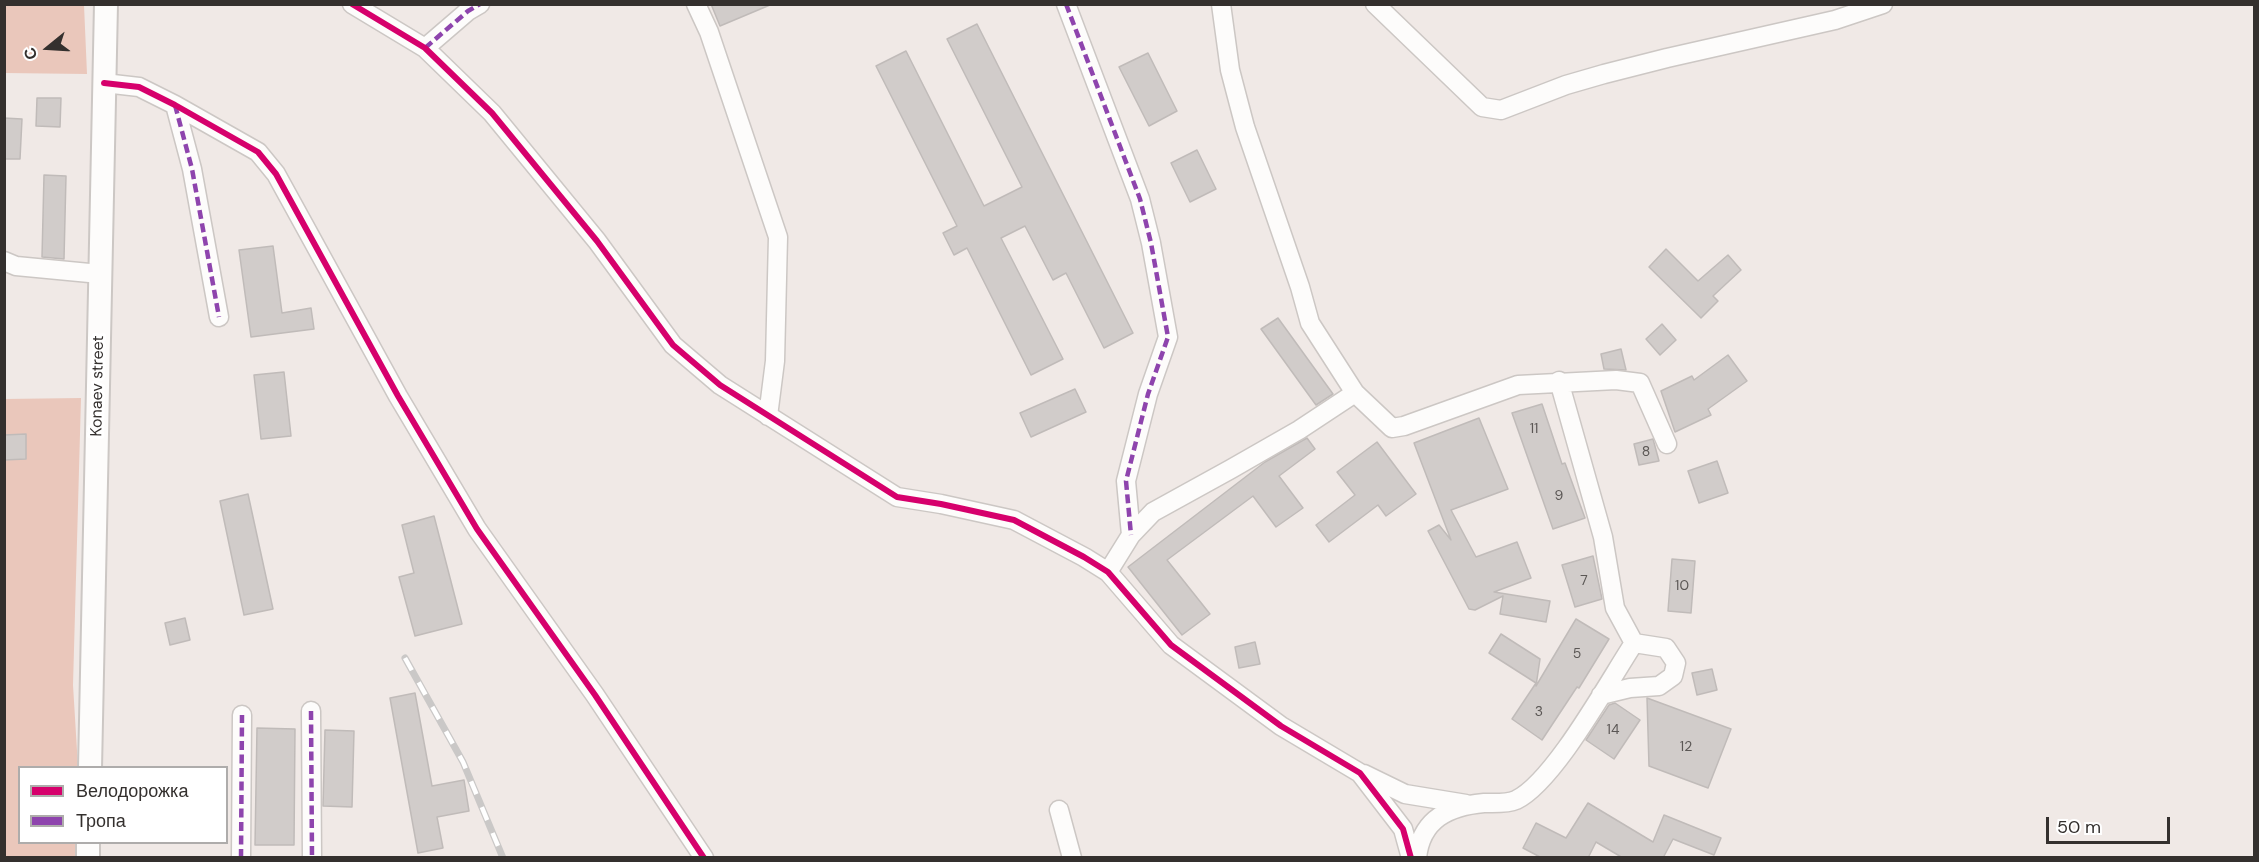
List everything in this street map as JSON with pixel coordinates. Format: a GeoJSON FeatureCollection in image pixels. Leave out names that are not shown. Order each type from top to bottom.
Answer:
{"type":"FeatureCollection","features":[{"type":"Feature","properties":{"kind":"main road","name":"Konaev street"},"geometry":{"type":"LineString","coordinates":[[90,766],[106,4]]}},
{"type":"Feature","properties":{"kind":"street"},"geometry":{"type":"LineString","coordinates":[[352,4],[424,48],[492,113],[597,241],[673,345],[720,385],[897,497],[1014,520],[1084,556],[1108,572],[1171,645],[1281,726],[1360,772],[1405,794],[1471,804],[1514,801],[1534,788],[1556,762],[1634,643]]}},
{"type":"Feature","properties":{"kind":"street"},"geometry":{"type":"LineString","coordinates":[[424,48],[468,11],[480,4]]}},
{"type":"Feature","properties":{"kind":"street"},"geometry":{"type":"LineString","coordinates":[[696,4],[709,32],[778,237],[775,361],[768,416]]}},
{"type":"Feature","properties":{"kind":"street"},"geometry":{"type":"LineString","coordinates":[[1066,4],[1140,199],[1151,243],[1168,338],[1148,394],[1126,481],[1131,535]]}},
{"type":"Feature","properties":{"kind":"street"},"geometry":{"type":"LineString","coordinates":[[1221,4],[1230,70],[1245,127],[1300,287],[1310,323],[1355,393],[1392,428],[1404,426],[1518,385],[1559,381],[1616,380],[1640,383],[1666,444]]}},
{"type":"Feature","properties":{"kind":"street"},"geometry":{"type":"LineString","coordinates":[[1375,4],[1482,106],[1501,110],[1566,85],[1604,74],[1835,20],[1883,4]]}},
{"type":"Feature","properties":{"kind":"street"},"geometry":{"type":"LineString","coordinates":[[104,83],[139,87],[175,105],[258,152],[276,174],[398,396],[477,529],[596,695],[704,858]]}},
{"type":"Feature","properties":{"kind":"street"},"geometry":{"type":"LineString","coordinates":[[175,105],[192,169],[219,317]]}},
{"type":"Feature","properties":{"kind":"street"},"geometry":{"type":"LineString","coordinates":[[4,261],[16,266],[100,274]]}},
{"type":"Feature","properties":{"kind":"street"},"geometry":{"type":"LineString","coordinates":[[1559,381],[1603,537],[1616,608],[1634,643]]}},
{"type":"Feature","properties":{"kind":"street"},"geometry":{"type":"LineString","coordinates":[[1108,572],[1131,535],[1153,512],[1289,436],[1355,393]]}},
{"type":"Feature","properties":{"kind":"street"},"geometry":{"type":"LineString","coordinates":[[1601,695],[1630,688],[1659,686],[1673,676],[1676,663],[1666,648],[1634,643]]}},
{"type":"Feature","properties":{"kind":"street"},"geometry":{"type":"LineString","coordinates":[[311,711],[312,858]]}},
{"type":"Feature","properties":{"kind":"street"},"geometry":{"type":"LineString","coordinates":[[241,858],[242,715]]}},
{"type":"Feature","properties":{"kind":"street"},"geometry":{"type":"LineString","coordinates":[[1360,772],[1403,829],[1411,858]]}},
{"type":"Feature","properties":{"kind":"street"},"geometry":{"type":"LineString","coordinates":[[1417,858],[1419,841],[1432,823],[1445,812],[1471,804]]}},
{"type":"Feature","properties":{"kind":"street"},"geometry":{"type":"LineString","coordinates":[[1059,810],[1072,858]]}},
{"type":"Feature","properties":{"kind":"shaded area"},"geometry":{"type":"Polygon","coordinates":[[[5,4],[84,5],[87,74],[5,73],[5,4]]]}},
{"type":"Feature","properties":{"kind":"shaded area"},"geometry":{"type":"Polygon","coordinates":[[[81,398],[73,685],[78,766],[18,766],[18,844],[82,844],[82,857],[5,857],[4,399],[81,398]]]}},
{"type":"Feature","properties":{"kind":"building"},"geometry":{"type":"Polygon","coordinates":[[[711,4],[770,4],[770,5],[720,26],[711,4]]]}},
{"type":"Feature","properties":{"kind":"building"},"geometry":{"type":"Polygon","coordinates":[[[977,24],[1133,333],[1104,348],[1066,273],[1053,280],[1025,226],[1001,238],[1063,359],[1031,375],[967,248],[954,255],[943,233],[957,226],[876,66],[906,51],[984,206],[1022,187],[947,39],[977,24]]]}},
{"type":"Feature","properties":{"kind":"building"},"geometry":{"type":"Polygon","coordinates":[[[1148,53],[1177,111],[1149,126],[1119,67],[1148,53]]]}},
{"type":"Feature","properties":{"kind":"building"},"geometry":{"type":"Polygon","coordinates":[[[37,98],[61,98],[60,127],[36,126],[37,98]]]}},
{"type":"Feature","properties":{"kind":"building"},"geometry":{"type":"Polygon","coordinates":[[[4,118],[22,119],[20,159],[4,159],[4,118]]]}},
{"type":"Feature","properties":{"kind":"building"},"geometry":{"type":"Polygon","coordinates":[[[1197,150],[1216,189],[1190,202],[1171,163],[1197,150]]]}},
{"type":"Feature","properties":{"kind":"building"},"geometry":{"type":"Polygon","coordinates":[[[44,175],[66,176],[64,259],[42,257],[44,175]]]}},
{"type":"Feature","properties":{"kind":"building"},"geometry":{"type":"Polygon","coordinates":[[[273,246],[282,313],[311,308],[314,329],[251,337],[239,250],[273,246]]]}},
{"type":"Feature","properties":{"kind":"building"},"geometry":{"type":"Polygon","coordinates":[[[1666,249],[1698,281],[1728,255],[1741,270],[1713,296],[1718,301],[1701,318],[1649,267],[1666,249]]]}},
{"type":"Feature","properties":{"kind":"building"},"geometry":{"type":"Polygon","coordinates":[[[1278,318],[1333,394],[1316,405],[1261,329],[1278,318]]]}},
{"type":"Feature","properties":{"kind":"building"},"geometry":{"type":"Polygon","coordinates":[[[1662,324],[1676,340],[1660,355],[1646,339],[1662,324]]]}},
{"type":"Feature","properties":{"kind":"building"},"geometry":{"type":"Polygon","coordinates":[[[1621,349],[1626,370],[1604,369],[1601,354],[1621,349]]]}},
{"type":"Feature","properties":{"kind":"building"},"geometry":{"type":"Polygon","coordinates":[[[1728,355],[1747,381],[1708,409],[1711,415],[1675,432],[1661,391],[1692,376],[1694,380],[1728,355]]]}},
{"type":"Feature","properties":{"kind":"building"},"geometry":{"type":"Polygon","coordinates":[[[284,372],[291,436],[261,439],[254,375],[284,372]]]}},
{"type":"Feature","properties":{"kind":"building"},"geometry":{"type":"Polygon","coordinates":[[[1075,389],[1086,412],[1031,437],[1020,413],[1075,389]]]}},
{"type":"Feature","properties":{"kind":"building"},"geometry":{"type":"Polygon","coordinates":[[[1542,404],[1562,464],[1565,463],[1585,518],[1553,529],[1512,413],[1542,404]]]}},
{"type":"Feature","properties":{"kind":"building"},"geometry":{"type":"Polygon","coordinates":[[[1479,418],[1508,489],[1451,510],[1476,557],[1517,542],[1531,578],[1494,592],[1550,601],[1546,622],[1500,614],[1503,596],[1475,610],[1469,609],[1428,531],[1439,525],[1451,540],[1414,443],[1479,418]]]}},
{"type":"Feature","properties":{"kind":"building"},"geometry":{"type":"Polygon","coordinates":[[[26,434],[26,459],[4,460],[4,435],[26,434]]]}},
{"type":"Feature","properties":{"kind":"building"},"geometry":{"type":"Polygon","coordinates":[[[1307,438],[1315,449],[1279,476],[1303,508],[1276,527],[1253,496],[1167,560],[1210,614],[1182,635],[1128,567],[1265,462],[1307,438]]]}},
{"type":"Feature","properties":{"kind":"building"},"geometry":{"type":"Polygon","coordinates":[[[1653,439],[1659,461],[1639,465],[1634,444],[1653,439]]]}},
{"type":"Feature","properties":{"kind":"building"},"geometry":{"type":"Polygon","coordinates":[[[1377,442],[1416,494],[1386,516],[1378,505],[1329,542],[1316,525],[1355,495],[1337,472],[1377,442]]]}},
{"type":"Feature","properties":{"kind":"building"},"geometry":{"type":"Polygon","coordinates":[[[1717,461],[1728,493],[1699,503],[1688,471],[1717,461]]]}},
{"type":"Feature","properties":{"kind":"building"},"geometry":{"type":"Polygon","coordinates":[[[248,494],[273,609],[244,615],[220,501],[248,494]]]}},
{"type":"Feature","properties":{"kind":"building"},"geometry":{"type":"Polygon","coordinates":[[[434,516],[462,624],[415,636],[399,577],[414,573],[402,525],[434,516]]]}},
{"type":"Feature","properties":{"kind":"building"},"geometry":{"type":"Polygon","coordinates":[[[1593,556],[1602,599],[1575,607],[1562,565],[1593,556]]]}},
{"type":"Feature","properties":{"kind":"building"},"geometry":{"type":"Polygon","coordinates":[[[1672,559],[1695,561],[1691,613],[1668,611],[1672,559]]]}},
{"type":"Feature","properties":{"kind":"building"},"geometry":{"type":"Polygon","coordinates":[[[185,618],[190,640],[170,645],[165,623],[185,618]]]}},
{"type":"Feature","properties":{"kind":"building"},"geometry":{"type":"Polygon","coordinates":[[[1576,619],[1609,639],[1579,688],[1577,687],[1542,740],[1512,719],[1536,683],[1489,653],[1501,634],[1540,659],[1536,686],[1576,619]]]}},
{"type":"Feature","properties":{"kind":"building"},"geometry":{"type":"Polygon","coordinates":[[[1255,642],[1260,664],[1239,668],[1235,647],[1255,642]]]}},
{"type":"Feature","properties":{"kind":"building"},"geometry":{"type":"Polygon","coordinates":[[[1712,669],[1717,690],[1697,695],[1692,673],[1712,669]]]}},
{"type":"Feature","properties":{"kind":"building"},"geometry":{"type":"Polygon","coordinates":[[[415,693],[432,786],[464,780],[469,811],[437,817],[443,848],[418,853],[390,698],[415,693]]]}},
{"type":"Feature","properties":{"kind":"building"},"geometry":{"type":"Polygon","coordinates":[[[1647,698],[1731,729],[1708,788],[1649,766],[1647,698]]]}},
{"type":"Feature","properties":{"kind":"building"},"geometry":{"type":"Polygon","coordinates":[[[1615,703],[1640,720],[1614,759],[1586,740],[1609,705],[1615,703]]]}},
{"type":"Feature","properties":{"kind":"building"},"geometry":{"type":"Polygon","coordinates":[[[257,728],[295,729],[294,845],[255,845],[257,728]]]}},
{"type":"Feature","properties":{"kind":"building"},"geometry":{"type":"Polygon","coordinates":[[[325,730],[354,731],[352,807],[323,806],[325,730]]]}},
{"type":"Feature","properties":{"kind":"building"},"geometry":{"type":"Polygon","coordinates":[[[1588,803],[1653,842],[1664,815],[1721,838],[1714,855],[1673,839],[1663,858],[1623,858],[1596,842],[1588,858],[1542,858],[1523,848],[1536,823],[1566,838],[1588,803]]]}},
{"type":"Feature","properties":{"kind":"railway"},"geometry":{"type":"LineString","coordinates":[[405,658],[463,762],[503,858]]}},
{"type":"Feature","properties":{"kind":"marked path"},"geometry":{"type":"LineString","coordinates":[[425,48],[468,11],[480,4]]}},
{"type":"Feature","properties":{"kind":"marked path"},"geometry":{"type":"LineString","coordinates":[[1066,4],[1140,199],[1151,243],[1168,337],[1148,394],[1126,481],[1131,535]]}},
{"type":"Feature","properties":{"kind":"marked path"},"geometry":{"type":"LineString","coordinates":[[175,105],[192,169],[219,317]]}},
{"type":"Feature","properties":{"kind":"marked path"},"geometry":{"type":"LineString","coordinates":[[311,711],[312,858]]}},
{"type":"Feature","properties":{"kind":"marked path"},"geometry":{"type":"LineString","coordinates":[[241,858],[242,715]]}},
{"type":"Feature","properties":{"kind":"cycle path"},"geometry":{"type":"LineString","coordinates":[[352,4],[425,48],[492,113],[597,241],[673,345],[720,385],[897,497],[1014,520],[1108,572],[1171,645],[1281,726],[1360,773],[1403,829],[1411,858]]}},
{"type":"Feature","properties":{"kind":"cycle path"},"geometry":{"type":"LineString","coordinates":[[104,83],[139,87],[175,105],[258,152],[276,174],[398,396],[477,529],[595,695],[704,858]]}}]}
